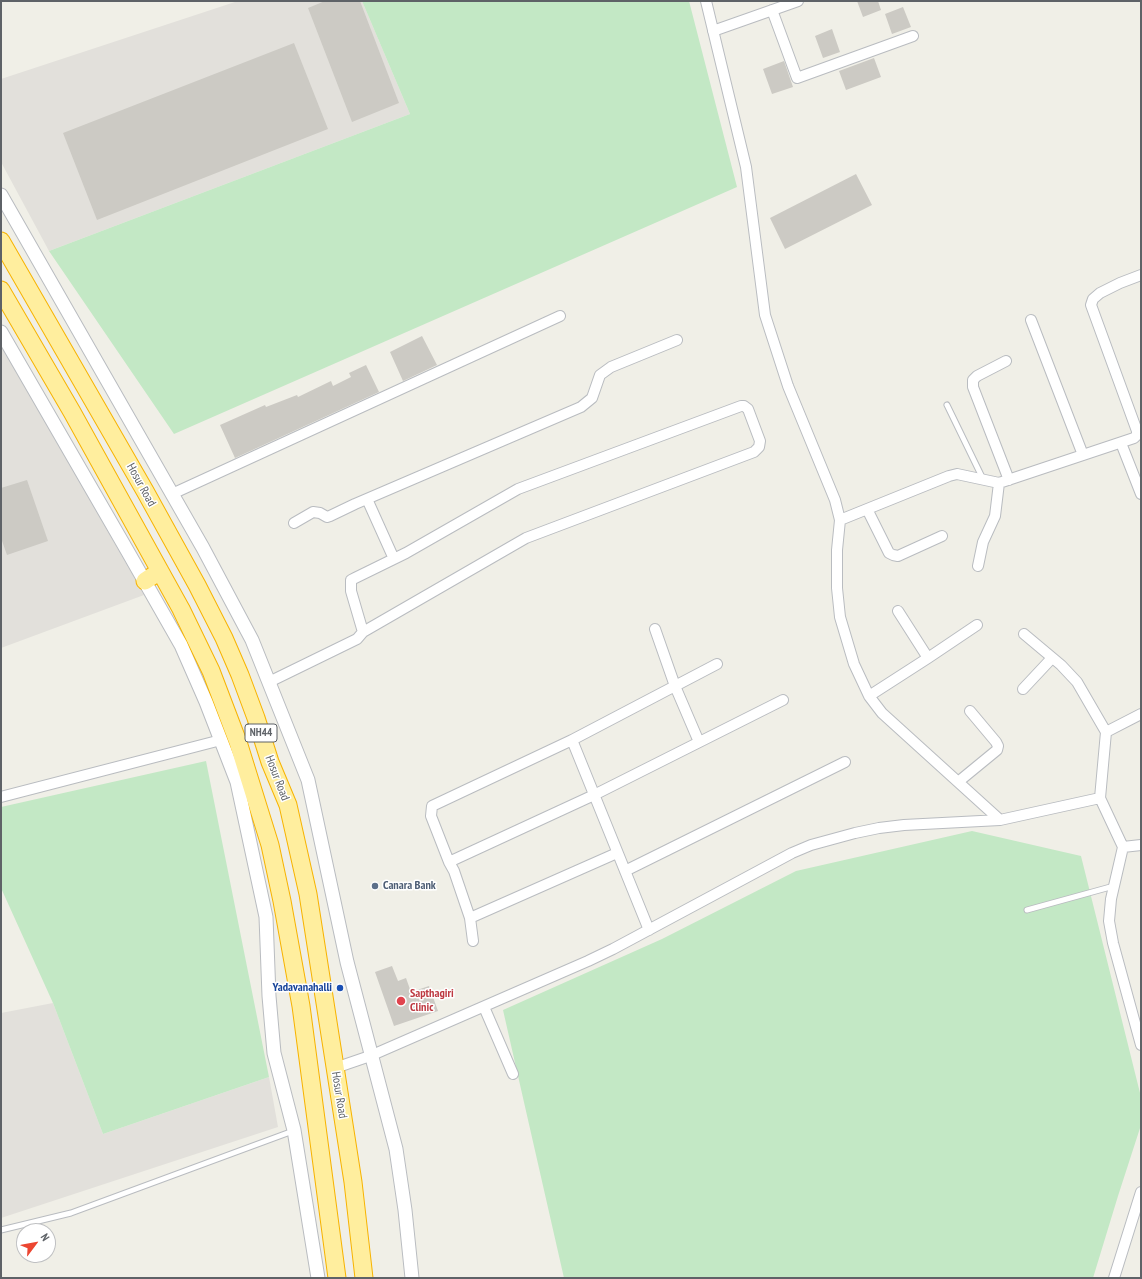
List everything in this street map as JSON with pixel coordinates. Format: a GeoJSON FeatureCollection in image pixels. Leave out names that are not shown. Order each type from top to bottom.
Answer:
{"type":"FeatureCollection","features":[{"type":"Feature","properties":{"kind":"highway","name":"Hosur Road"},"geometry":{"type":"LineString","coordinates":[[1,241],[178,552],[224,638],[240,675],[270,762],[288,805],[308,894],[353,1182],[364,1278]]}},
{"type":"Feature","properties":{"kind":"highway","name":"Hosur Road"},"geometry":{"type":"LineString","coordinates":[[1,290],[72,412],[181,609],[213,678],[238,742],[270,845],[301,1006],[337,1278]]}},
{"type":"Feature","properties":{"kind":"highway"},"geometry":{"type":"LineString","coordinates":[[145,581],[160,571]]}},
{"type":"Feature","properties":{"kind":"street"},"geometry":{"type":"LineString","coordinates":[[706,1],[746,167],[766,315],[788,386],[835,500],[840,520],[837,550],[837,588],[840,617],[854,664],[869,696],[882,713],[1000,820]]}},
{"type":"Feature","properties":{"kind":"street"},"geometry":{"type":"LineString","coordinates":[[713,31],[798,1]]}},
{"type":"Feature","properties":{"kind":"street"},"geometry":{"type":"LineString","coordinates":[[772,10],[797,78],[913,36]]}},
{"type":"Feature","properties":{"kind":"street"},"geometry":{"type":"LineString","coordinates":[[1,195],[203,548],[252,640],[308,780],[347,962],[370,1056],[396,1149],[405,1210],[412,1278]]}},
{"type":"Feature","properties":{"kind":"street"},"geometry":{"type":"LineString","coordinates":[[840,520],[949,476],[957,474],[984,480],[1004,482],[1134,438],[1137,435],[1137,431],[1091,305],[1093,299],[1100,293],[1141,275]]}},
{"type":"Feature","properties":{"kind":"street"},"geometry":{"type":"LineString","coordinates":[[172,494],[560,316]]}},
{"type":"Feature","properties":{"kind":"street"},"geometry":{"type":"LineString","coordinates":[[1031,320],[1083,455]]}},
{"type":"Feature","properties":{"kind":"street"},"geometry":{"type":"LineString","coordinates":[[1,332],[181,645],[206,702],[236,782],[266,917],[269,996],[274,1053],[294,1130],[318,1278]]}},
{"type":"Feature","properties":{"kind":"street"},"geometry":{"type":"LineString","coordinates":[[294,523],[313,512],[320,513],[327,517],[330,516],[581,407],[592,398],[600,375],[610,367],[677,340]]}},
{"type":"Feature","properties":{"kind":"street"},"geometry":{"type":"LineString","coordinates":[[978,566],[983,542],[995,516],[1004,482],[972,387],[973,380],[977,376],[1006,361]]}},
{"type":"Feature","properties":{"kind":"street"},"geometry":{"type":"LineString","coordinates":[[269,682],[357,639],[363,632],[526,538],[754,452],[759,447],[760,441],[748,409],[741,406],[518,489],[394,559],[351,580],[351,591],[363,632]]}},
{"type":"Feature","properties":{"kind":"street"},"geometry":{"type":"LineString","coordinates":[[1121,443],[1141,494]]}},
{"type":"Feature","properties":{"kind":"street"},"geometry":{"type":"LineString","coordinates":[[367,499],[394,559]]}},
{"type":"Feature","properties":{"kind":"street"},"geometry":{"type":"LineString","coordinates":[[867,509],[889,553],[893,555],[898,556],[942,536]]}},
{"type":"Feature","properties":{"kind":"street"},"geometry":{"type":"LineString","coordinates":[[898,611],[928,658]]}},
{"type":"Feature","properties":{"kind":"street"},"geometry":{"type":"LineString","coordinates":[[869,696],[977,625]]}},
{"type":"Feature","properties":{"kind":"street"},"geometry":{"type":"LineString","coordinates":[[655,629],[675,686],[699,742]]}},
{"type":"Feature","properties":{"kind":"street"},"geometry":{"type":"LineString","coordinates":[[1024,634],[1061,665],[1077,682],[1106,732],[1100,798],[1123,847],[1111,899],[1109,921],[1113,943],[1141,1045]]}},
{"type":"Feature","properties":{"kind":"street"},"geometry":{"type":"LineString","coordinates":[[1023,689],[1052,658]]}},
{"type":"Feature","properties":{"kind":"street"},"geometry":{"type":"LineString","coordinates":[[473,941],[470,918],[454,871],[431,816],[432,806],[572,740],[717,664]]}},
{"type":"Feature","properties":{"kind":"street"},"geometry":{"type":"LineString","coordinates":[[449,862],[594,795],[783,700]]}},
{"type":"Feature","properties":{"kind":"street"},"geometry":{"type":"LineString","coordinates":[[958,782],[997,750],[998,746],[970,711]]}},
{"type":"Feature","properties":{"kind":"street"},"geometry":{"type":"LineString","coordinates":[[1106,732],[1141,714]]}},
{"type":"Feature","properties":{"kind":"street"},"geometry":{"type":"LineString","coordinates":[[1,797],[220,740]]}},
{"type":"Feature","properties":{"kind":"street"},"geometry":{"type":"LineString","coordinates":[[572,740],[649,930]]}},
{"type":"Feature","properties":{"kind":"street"},"geometry":{"type":"LineString","coordinates":[[625,871],[845,762]]}},
{"type":"Feature","properties":{"kind":"street"},"geometry":{"type":"LineString","coordinates":[[335,1068],[370,1056],[588,961],[792,853],[811,845],[854,833],[879,828],[904,825],[1000,820],[1100,798]]}},
{"type":"Feature","properties":{"kind":"street"},"geometry":{"type":"LineString","coordinates":[[1123,847],[1141,845]]}},
{"type":"Feature","properties":{"kind":"street"},"geometry":{"type":"LineString","coordinates":[[470,918],[618,853]]}},
{"type":"Feature","properties":{"kind":"street"},"geometry":{"type":"LineString","coordinates":[[484,1007],[513,1074]]}},
{"type":"Feature","properties":{"kind":"street"},"geometry":{"type":"LineString","coordinates":[[1114,1278],[1141,1192]]}},
{"type":"Feature","properties":{"kind":"lane"},"geometry":{"type":"LineString","coordinates":[[947,405],[984,480]]}},
{"type":"Feature","properties":{"kind":"lane"},"geometry":{"type":"LineString","coordinates":[[1027,910],[1114,886]]}},
{"type":"Feature","properties":{"kind":"lane"},"geometry":{"type":"LineString","coordinates":[[1,1230],[71,1213],[294,1130]]}},
{"type":"Feature","properties":{"kind":"shaded area"},"geometry":{"type":"Polygon","coordinates":[[[238,1],[362,1],[410,114],[49,251],[1,162],[1,79],[238,1]]]}},
{"type":"Feature","properties":{"kind":"shaded area"},"geometry":{"type":"Polygon","coordinates":[[[1,343],[144,595],[1,648],[1,343]]]}},
{"type":"Feature","properties":{"kind":"shaded area"},"geometry":{"type":"Polygon","coordinates":[[[53,1003],[103,1134],[269,1077],[278,1127],[1,1218],[1,1013],[53,1003]]]}},
{"type":"Feature","properties":{"kind":"green space"},"geometry":{"type":"Polygon","coordinates":[[[362,1],[689,1],[737,187],[174,434],[49,251],[410,114],[362,1]]]}},
{"type":"Feature","properties":{"kind":"green space"},"geometry":{"type":"Polygon","coordinates":[[[206,761],[269,1077],[103,1134],[53,1003],[1,888],[1,807],[206,761]]]}},
{"type":"Feature","properties":{"kind":"green space"},"geometry":{"type":"Polygon","coordinates":[[[972,831],[1081,856],[1141,1097],[1141,1125],[1093,1278],[564,1278],[503,1010],[662,939],[796,871],[972,831]]]}},
{"type":"Feature","properties":{"kind":"building"},"geometry":{"type":"Polygon","coordinates":[[[325,1],[360,1],[399,103],[352,122],[308,8],[325,1]]]}},
{"type":"Feature","properties":{"kind":"building"},"geometry":{"type":"Polygon","coordinates":[[[857,1],[878,1],[881,10],[863,17],[857,1]]]}},
{"type":"Feature","properties":{"kind":"building"},"geometry":{"type":"Polygon","coordinates":[[[903,7],[911,27],[892,34],[885,14],[903,7]]]}},
{"type":"Feature","properties":{"kind":"building"},"geometry":{"type":"Polygon","coordinates":[[[832,29],[840,52],[823,58],[815,36],[832,29]]]}},
{"type":"Feature","properties":{"kind":"building"},"geometry":{"type":"Polygon","coordinates":[[[294,43],[328,129],[97,220],[63,133],[294,43]]]}},
{"type":"Feature","properties":{"kind":"building"},"geometry":{"type":"Polygon","coordinates":[[[874,58],[881,77],[846,90],[839,71],[874,58]]]}},
{"type":"Feature","properties":{"kind":"building"},"geometry":{"type":"Polygon","coordinates":[[[784,61],[793,87],[772,94],[763,69],[784,61]]]}},
{"type":"Feature","properties":{"kind":"building"},"geometry":{"type":"Polygon","coordinates":[[[856,174],[872,205],[785,249],[770,218],[856,174]]]}},
{"type":"Feature","properties":{"kind":"building"},"geometry":{"type":"Polygon","coordinates":[[[422,336],[437,365],[403,381],[390,352],[422,336]]]}},
{"type":"Feature","properties":{"kind":"building"},"geometry":{"type":"Polygon","coordinates":[[[366,365],[379,392],[235,458],[220,425],[265,405],[266,407],[297,395],[298,397],[331,381],[333,386],[351,377],[349,373],[366,365]]]}},
{"type":"Feature","properties":{"kind":"building"},"geometry":{"type":"Polygon","coordinates":[[[27,480],[48,541],[7,555],[1,538],[1,488],[27,480]]]}},
{"type":"Feature","properties":{"kind":"building"},"geometry":{"type":"Polygon","coordinates":[[[392,966],[398,981],[406,978],[411,992],[429,986],[438,1011],[394,1026],[375,972],[392,966]]]}},
{"type":"Feature","properties":{"kind":"place","name":"Canara Bank"},"geometry":{"type":"Point","coordinates":[375,886]}},
{"type":"Feature","properties":{"kind":"place","name":"Yadavanahalli"},"geometry":{"type":"Point","coordinates":[340,988]}},
{"type":"Feature","properties":{"kind":"place","name":"Sapthagiri Clinic"},"geometry":{"type":"Point","coordinates":[401,1001]}}]}
